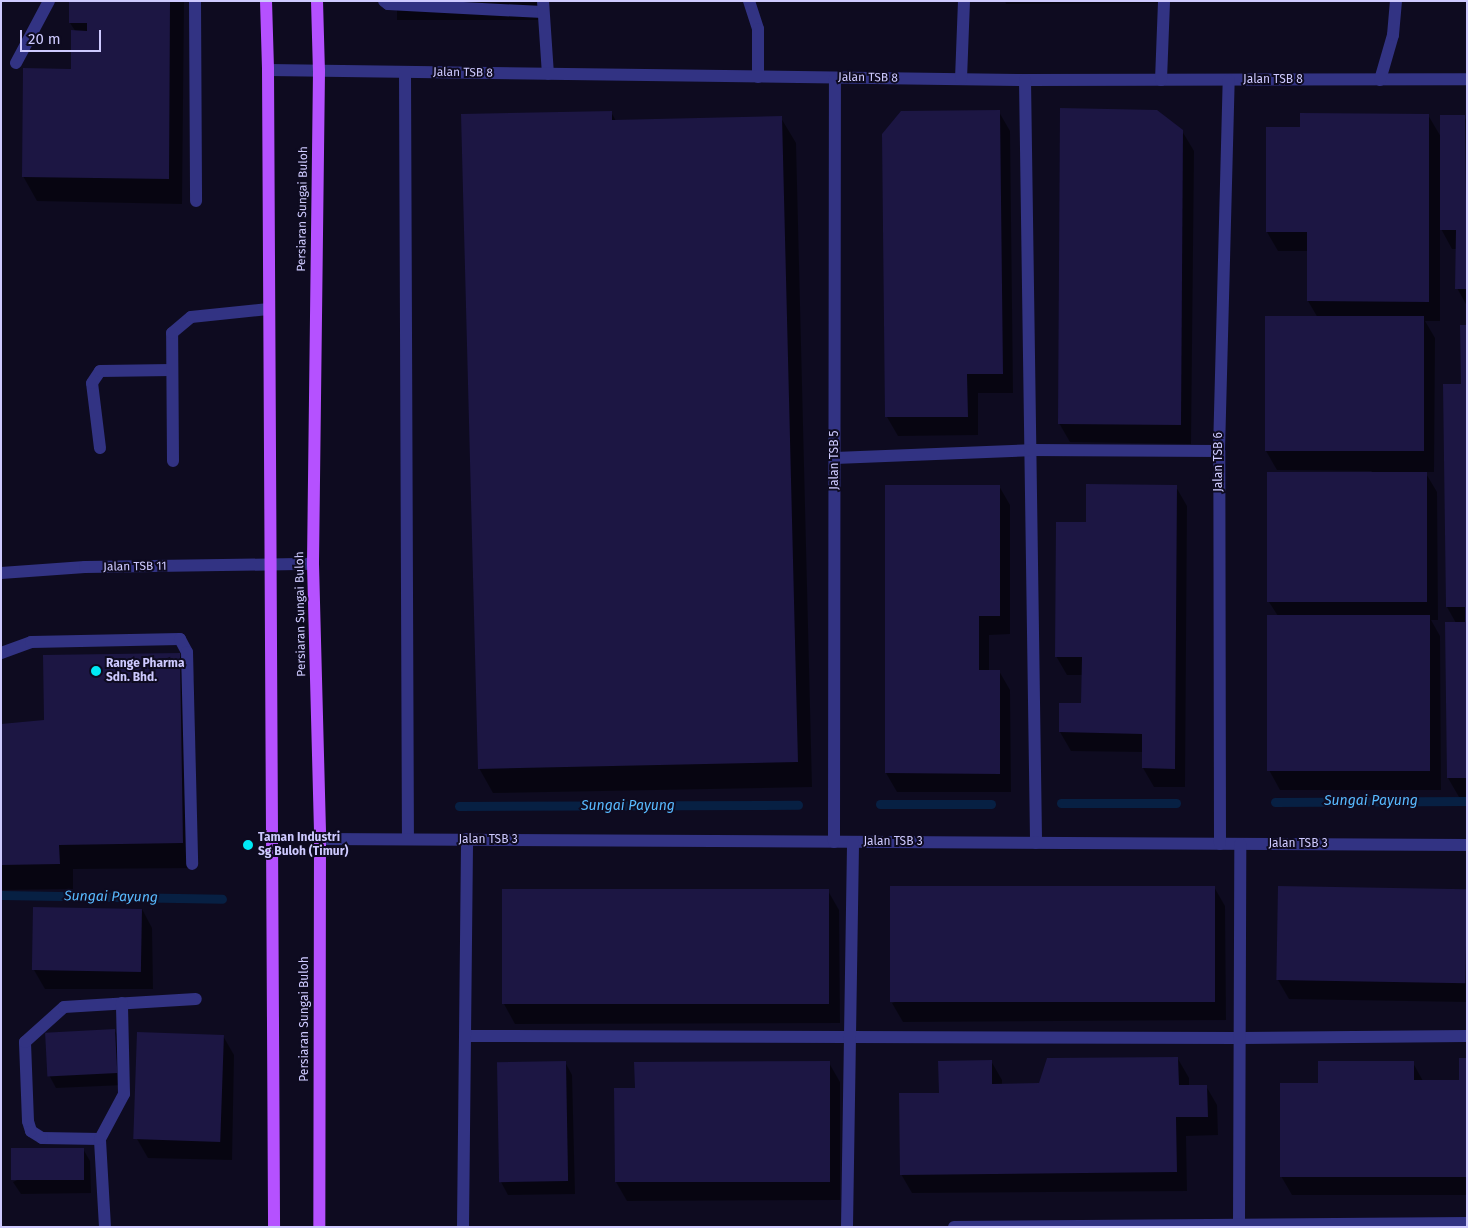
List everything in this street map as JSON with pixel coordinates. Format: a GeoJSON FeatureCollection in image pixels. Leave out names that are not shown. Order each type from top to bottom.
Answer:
{"type":"FeatureCollection","features":[{"type":"Feature","properties":{"kind":"main road"},"geometry":{"type":"LineString","coordinates":[[266,1],[268,70],[269,565],[274,1227]]}},
{"type":"Feature","properties":{"kind":"main road","name":"Persiaran Sungai Buloh"},"geometry":{"type":"LineString","coordinates":[[317,1],[319,71],[313,564],[320,839],[319,1227]]}},
{"type":"Feature","properties":{"kind":"street"},"geometry":{"type":"LineString","coordinates":[[16,63],[49,1]]}},
{"type":"Feature","properties":{"kind":"street"},"geometry":{"type":"LineString","coordinates":[[195,1],[196,201]]}},
{"type":"Feature","properties":{"kind":"street"},"geometry":{"type":"LineString","coordinates":[[384,1],[388,4],[543,6],[548,74]]}},
{"type":"Feature","properties":{"kind":"street"},"geometry":{"type":"LineString","coordinates":[[749,1],[758,29],[758,77]]}},
{"type":"Feature","properties":{"kind":"street"},"geometry":{"type":"LineString","coordinates":[[960,79],[964,1]]}},
{"type":"Feature","properties":{"kind":"street"},"geometry":{"type":"LineString","coordinates":[[1161,80],[1164,1]]}},
{"type":"Feature","properties":{"kind":"street"},"geometry":{"type":"LineString","coordinates":[[1380,80],[1393,35],[1396,1]]}},
{"type":"Feature","properties":{"kind":"street","name":"Jalan TSB 8"},"geometry":{"type":"LineString","coordinates":[[268,70],[1025,80],[1467,80]]}},
{"type":"Feature","properties":{"kind":"street"},"geometry":{"type":"LineString","coordinates":[[405,72],[408,839]]}},
{"type":"Feature","properties":{"kind":"street","name":"Jalan TSB 5"},"geometry":{"type":"LineString","coordinates":[[834,842],[835,78]]}},
{"type":"Feature","properties":{"kind":"street"},"geometry":{"type":"LineString","coordinates":[[1025,80],[1036,843]]}},
{"type":"Feature","properties":{"kind":"street","name":"Jalan TSB 6"},"geometry":{"type":"LineString","coordinates":[[1220,844],[1219,451],[1229,80]]}},
{"type":"Feature","properties":{"kind":"street"},"geometry":{"type":"LineString","coordinates":[[173,461],[172,333],[191,317],[269,309]]}},
{"type":"Feature","properties":{"kind":"street"},"geometry":{"type":"LineString","coordinates":[[100,448],[92,383],[100,371],[172,370]]}},
{"type":"Feature","properties":{"kind":"street"},"geometry":{"type":"LineString","coordinates":[[835,458],[1030,450],[1219,451]]}},
{"type":"Feature","properties":{"kind":"street","name":"Jalan TSB 11"},"geometry":{"type":"LineString","coordinates":[[1,572],[85,568],[313,564]]}},
{"type":"Feature","properties":{"kind":"street"},"geometry":{"type":"LineString","coordinates":[[1,653],[30,642],[180,639],[187,652],[192,864]]}},
{"type":"Feature","properties":{"kind":"street","name":"Jalan TSB 3"},"geometry":{"type":"LineString","coordinates":[[320,839],[1467,845]]}},
{"type":"Feature","properties":{"kind":"street"},"geometry":{"type":"LineString","coordinates":[[463,1227],[467,839]]}},
{"type":"Feature","properties":{"kind":"street"},"geometry":{"type":"LineString","coordinates":[[846,1227],[853,842]]}},
{"type":"Feature","properties":{"kind":"street"},"geometry":{"type":"LineString","coordinates":[[1240,844],[1240,1225]]}},
{"type":"Feature","properties":{"kind":"street"},"geometry":{"type":"LineString","coordinates":[[100,1140],[42,1138],[31,1131],[28,1121],[25,1042],[64,1007],[196,999]]}},
{"type":"Feature","properties":{"kind":"street"},"geometry":{"type":"LineString","coordinates":[[104,1227],[100,1140],[124,1094],[122,1004]]}},
{"type":"Feature","properties":{"kind":"street"},"geometry":{"type":"LineString","coordinates":[[466,1036],[849,1038],[1467,1036]]}},
{"type":"Feature","properties":{"kind":"street"},"geometry":{"type":"LineString","coordinates":[[954,1227],[1467,1223]]}},
{"type":"Feature","properties":{"kind":"building"},"geometry":{"type":"Polygon","coordinates":[[[69,1],[170,1],[169,179],[22,177],[23,68],[71,69],[71,30],[87,31],[87,23],[69,23],[69,1]]]}},
{"type":"Feature","properties":{"kind":"building"},"geometry":{"type":"Polygon","coordinates":[[[1060,108],[1157,110],[1183,130],[1181,425],[1058,424],[1060,108]]]}},
{"type":"Feature","properties":{"kind":"building"},"geometry":{"type":"Polygon","coordinates":[[[1000,110],[1003,374],[967,374],[968,417],[885,417],[882,134],[901,111],[1000,110]]]}},
{"type":"Feature","properties":{"kind":"building"},"geometry":{"type":"Polygon","coordinates":[[[612,111],[612,120],[782,116],[798,762],[478,769],[461,114],[612,111]]]}},
{"type":"Feature","properties":{"kind":"building"},"geometry":{"type":"Polygon","coordinates":[[[1300,113],[1429,114],[1429,302],[1307,301],[1307,232],[1266,232],[1266,127],[1300,127],[1300,113]]]}},
{"type":"Feature","properties":{"kind":"building"},"geometry":{"type":"Polygon","coordinates":[[[1440,115],[1465,115],[1467,289],[1455,289],[1456,230],[1440,230],[1440,115]]]}},
{"type":"Feature","properties":{"kind":"building"},"geometry":{"type":"Polygon","coordinates":[[[1265,316],[1424,316],[1424,451],[1265,451],[1265,316]]]}},
{"type":"Feature","properties":{"kind":"building"},"geometry":{"type":"Polygon","coordinates":[[[1460,325],[1467,325],[1467,778],[1447,778],[1445,622],[1465,622],[1465,607],[1446,607],[1443,384],[1461,384],[1460,325]]]}},
{"type":"Feature","properties":{"kind":"building"},"geometry":{"type":"Polygon","coordinates":[[[1267,472],[1427,472],[1427,602],[1267,602],[1267,472]]]}},
{"type":"Feature","properties":{"kind":"building"},"geometry":{"type":"Polygon","coordinates":[[[1086,484],[1177,485],[1175,769],[1142,768],[1142,734],[1059,732],[1059,703],[1081,703],[1082,657],[1055,657],[1056,522],[1086,522],[1086,484]]]}},
{"type":"Feature","properties":{"kind":"building"},"geometry":{"type":"Polygon","coordinates":[[[885,485],[1000,485],[1000,616],[979,616],[979,670],[1000,670],[1000,774],[885,773],[885,485]]]}},
{"type":"Feature","properties":{"kind":"building"},"geometry":{"type":"Polygon","coordinates":[[[1267,615],[1430,615],[1430,771],[1267,771],[1267,615]]]}},
{"type":"Feature","properties":{"kind":"building"},"geometry":{"type":"Polygon","coordinates":[[[180,653],[183,843],[59,845],[60,864],[1,865],[1,724],[44,720],[43,655],[180,653]]]}},
{"type":"Feature","properties":{"kind":"building"},"geometry":{"type":"Polygon","coordinates":[[[890,886],[1215,886],[1215,1002],[890,1002],[890,886]]]}},
{"type":"Feature","properties":{"kind":"building"},"geometry":{"type":"Polygon","coordinates":[[[1278,886],[1467,889],[1465,983],[1276,980],[1278,886]]]}},
{"type":"Feature","properties":{"kind":"building"},"geometry":{"type":"Polygon","coordinates":[[[502,889],[829,889],[829,1004],[502,1004],[502,889]]]}},
{"type":"Feature","properties":{"kind":"building"},"geometry":{"type":"Polygon","coordinates":[[[33,907],[142,909],[141,972],[32,970],[33,907]]]}},
{"type":"Feature","properties":{"kind":"building"},"geometry":{"type":"Polygon","coordinates":[[[115,1029],[117,1073],[47,1077],[45,1033],[115,1029]]]}},
{"type":"Feature","properties":{"kind":"building"},"geometry":{"type":"Polygon","coordinates":[[[137,1032],[224,1035],[220,1142],[133,1139],[137,1032]]]}},
{"type":"Feature","properties":{"kind":"building"},"geometry":{"type":"Polygon","coordinates":[[[1178,1057],[1179,1085],[1207,1085],[1208,1117],[1176,1117],[1177,1172],[900,1175],[899,1093],[939,1093],[938,1061],[992,1060],[992,1084],[1039,1083],[1047,1058],[1178,1057]]]}},
{"type":"Feature","properties":{"kind":"building"},"geometry":{"type":"Polygon","coordinates":[[[1459,1058],[1467,1058],[1467,1177],[1280,1177],[1280,1083],[1318,1083],[1318,1061],[1414,1061],[1414,1080],[1459,1080],[1459,1058]]]}},
{"type":"Feature","properties":{"kind":"building"},"geometry":{"type":"Polygon","coordinates":[[[566,1061],[568,1181],[499,1182],[497,1062],[566,1061]]]}},
{"type":"Feature","properties":{"kind":"building"},"geometry":{"type":"Polygon","coordinates":[[[830,1061],[830,1182],[615,1182],[614,1088],[635,1088],[634,1062],[830,1061]]]}},
{"type":"Feature","properties":{"kind":"building"},"geometry":{"type":"Polygon","coordinates":[[[11,1148],[84,1148],[84,1180],[11,1180],[11,1148]]]}},
{"type":"Feature","properties":{"kind":"waterway","name":"Sungai Payung"},"geometry":{"type":"LineString","coordinates":[[1275,802],[1467,801]]}},
{"type":"Feature","properties":{"kind":"waterway","name":"Sungai Payung"},"geometry":{"type":"LineString","coordinates":[[1061,803],[1176,803]]}},
{"type":"Feature","properties":{"kind":"waterway","name":"Sungai Payung"},"geometry":{"type":"LineString","coordinates":[[880,804],[991,804]]}},
{"type":"Feature","properties":{"kind":"waterway","name":"Sungai Payung"},"geometry":{"type":"LineString","coordinates":[[459,806],[798,805]]}},
{"type":"Feature","properties":{"kind":"waterway","name":"Sungai Payung"},"geometry":{"type":"LineString","coordinates":[[1,895],[222,899]]}},
{"type":"Feature","properties":{"kind":"place","name":"Range Pharma Sdn. Bhd."},"geometry":{"type":"Point","coordinates":[96,671]}},
{"type":"Feature","properties":{"kind":"place","name":"Taman Industri Sg Buloh (Timur)"},"geometry":{"type":"Point","coordinates":[248,845]}}]}
